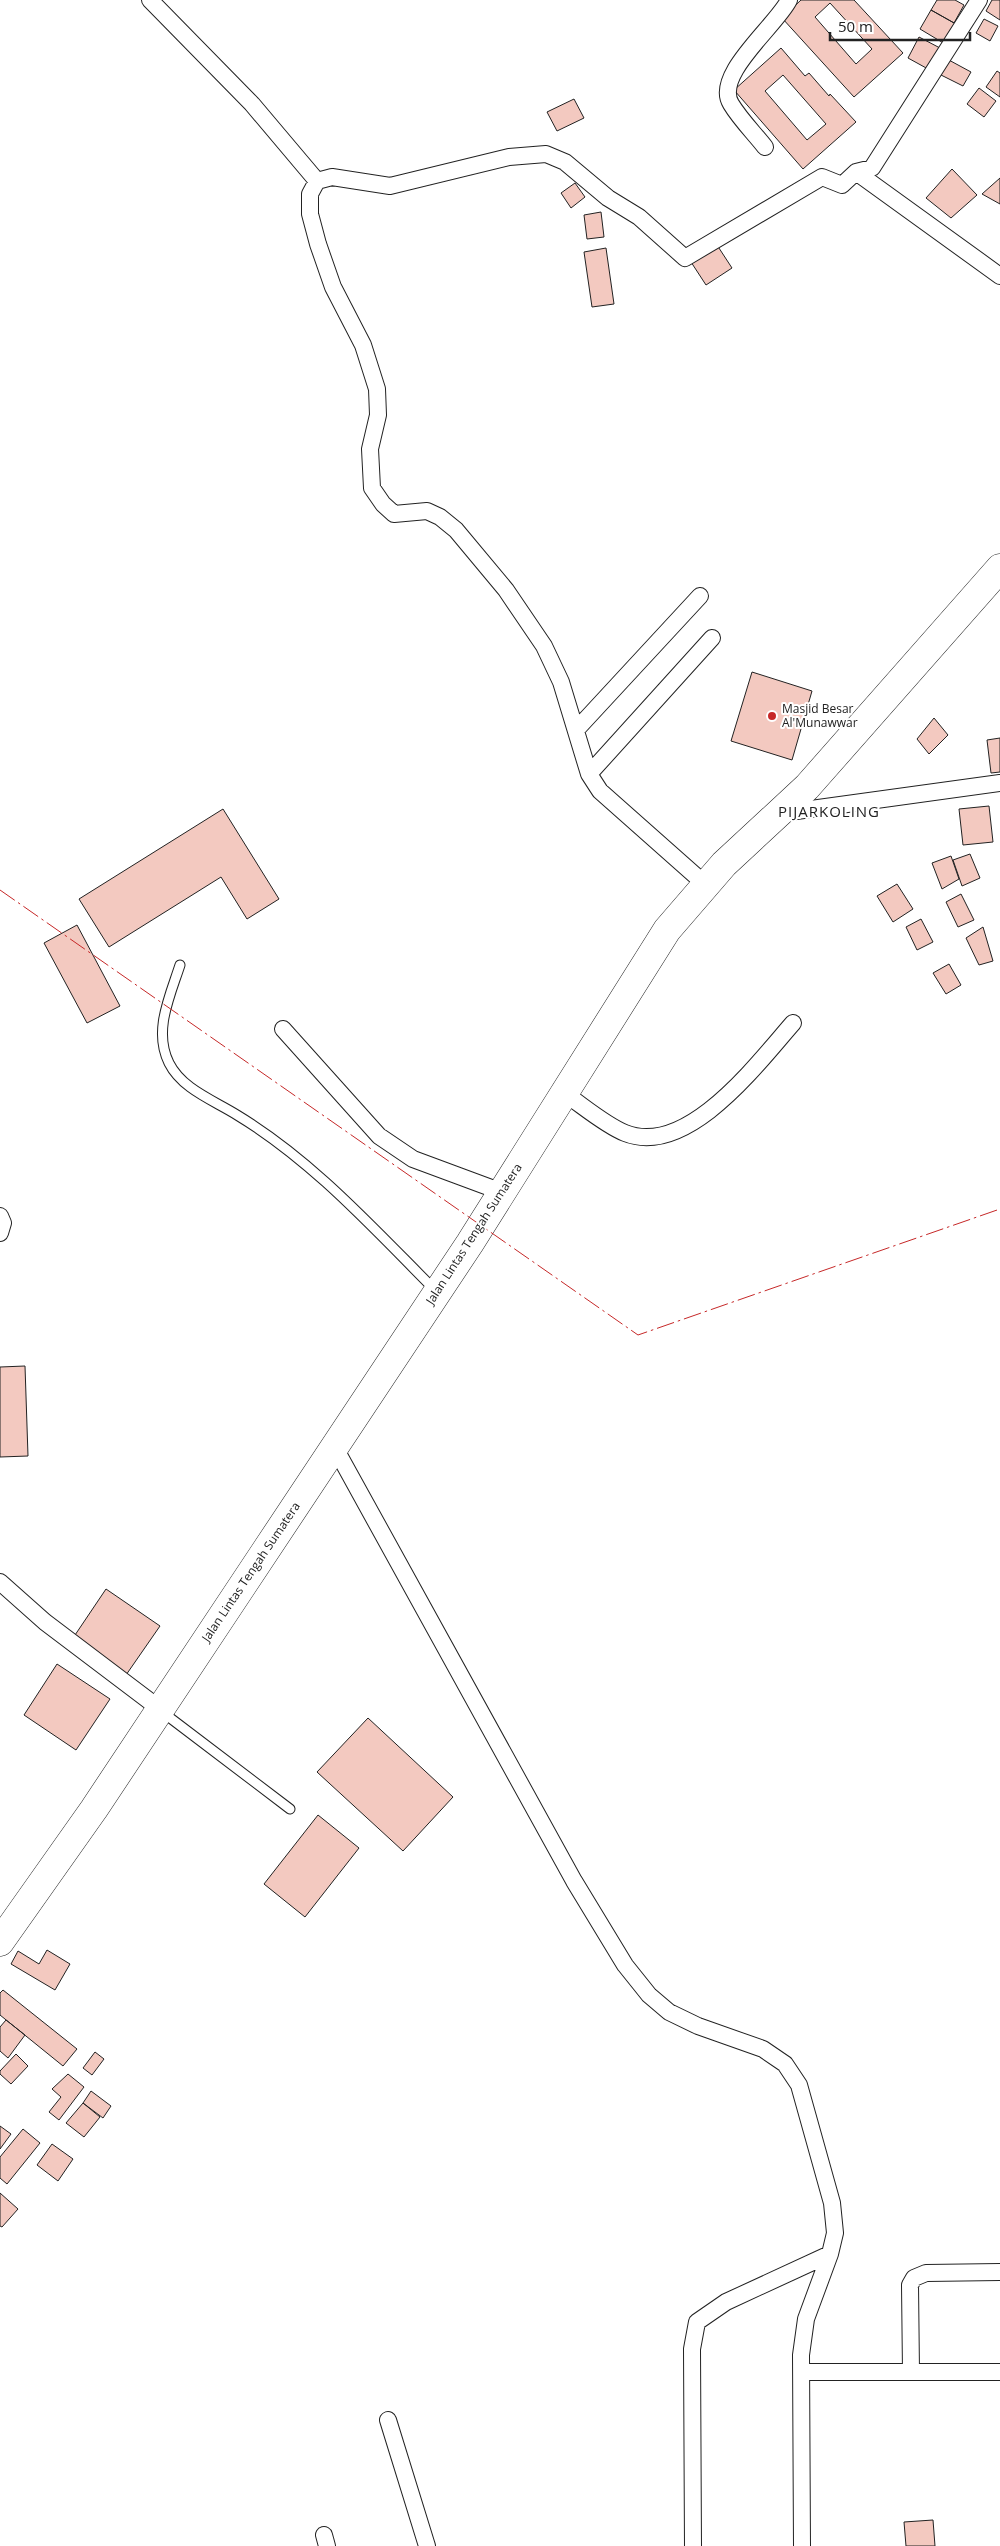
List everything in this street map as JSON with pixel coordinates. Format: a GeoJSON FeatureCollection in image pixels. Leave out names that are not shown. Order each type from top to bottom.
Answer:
{"type":"FeatureCollection","features":[{"type":"Feature","properties":{"kind":"highway","name":"Jalan Lintas Tengah Sumatera"},"geometry":{"type":"LineString","coordinates":[[0,1942],[94,1809],[437,1292],[667,930],[724,864],[807,787],[1000,568]]}},
{"type":"Feature","properties":{"kind":"street"},"geometry":{"type":"LineString","coordinates":[[150,0],[252,104],[317,181]]}},
{"type":"Feature","properties":{"kind":"street"},"geometry":{"type":"LineString","coordinates":[[765,147],[730,103],[727,88],[730,77],[739,63],[772,25],[789,0]]}},
{"type":"Feature","properties":{"kind":"street"},"geometry":{"type":"LineString","coordinates":[[706,885],[600,791],[589,774],[561,682],[544,646],[506,590],[456,530],[440,517],[428,511],[394,514],[383,504],[372,488],[370,449],[378,415],[377,390],[363,345],[332,287],[310,214],[310,194],[317,181],[332,177],[390,186],[509,157],[546,154],[565,162],[608,198],[639,217],[685,258],[822,177],[842,185],[856,172],[872,168],[979,0]]}},
{"type":"Feature","properties":{"kind":"street"},"geometry":{"type":"LineString","coordinates":[[856,172],[1000,276]]}},
{"type":"Feature","properties":{"kind":"street"},"geometry":{"type":"LineString","coordinates":[[576,730],[700,596]]}},
{"type":"Feature","properties":{"kind":"street"},"geometry":{"type":"LineString","coordinates":[[589,774],[712,638]]}},
{"type":"Feature","properties":{"kind":"street"},"geometry":{"type":"LineString","coordinates":[[778,814],[1000,783]]}},
{"type":"Feature","properties":{"kind":"street"},"geometry":{"type":"LineString","coordinates":[[564,1093],[623,1132],[641,1137],[663,1136],[688,1125],[732,1091],[793,1024]]}},
{"type":"Feature","properties":{"kind":"street"},"geometry":{"type":"LineString","coordinates":[[282,1029],[379,1136],[412,1159],[502,1192]]}},
{"type":"Feature","properties":{"kind":"street"},"geometry":{"type":"LineString","coordinates":[[0,1216],[3,1223],[0,1233]]}},
{"type":"Feature","properties":{"kind":"street"},"geometry":{"type":"LineString","coordinates":[[334,1446],[569,1872],[625,1966],[649,1995],[669,2012],[698,2026],[763,2048],[784,2064],[799,2085],[832,2203],[835,2233],[830,2254],[806,2319],[802,2372],[802,2546]]}},
{"type":"Feature","properties":{"kind":"street"},"geometry":{"type":"LineString","coordinates":[[0,1582],[45,1622],[160,1709]]}},
{"type":"Feature","properties":{"kind":"street"},"geometry":{"type":"LineString","coordinates":[[693,2546],[692,2349],[697,2322],[726,2302],[830,2254]]}},
{"type":"Feature","properties":{"kind":"street"},"geometry":{"type":"LineString","coordinates":[[911,2372],[910,2285],[914,2278],[926,2273],[1000,2272]]}},
{"type":"Feature","properties":{"kind":"street"},"geometry":{"type":"LineString","coordinates":[[802,2372],[1000,2372]]}},
{"type":"Feature","properties":{"kind":"street"},"geometry":{"type":"LineString","coordinates":[[388,2420],[427,2546]]}},
{"type":"Feature","properties":{"kind":"lane"},"geometry":{"type":"LineString","coordinates":[[180,965],[163,1019],[162,1044],[178,1078],[261,1129],[319,1174],[437,1292]]}},
{"type":"Feature","properties":{"kind":"lane"},"geometry":{"type":"LineString","coordinates":[[160,1709],[290,1809]]}},
{"type":"Feature","properties":{"kind":"building"},"geometry":{"type":"Polygon","coordinates":[[[801,0],[854,0],[903,53],[854,97],[782,18],[801,0]],[[830,3],[815,17],[856,64],[872,49],[830,3]]]}},
{"type":"Feature","properties":{"kind":"building"},"geometry":{"type":"Polygon","coordinates":[[[937,0],[955,0],[964,5],[954,23],[931,10],[937,0]]]}},
{"type":"Feature","properties":{"kind":"building"},"geometry":{"type":"Polygon","coordinates":[[[992,0],[1000,0],[1000,20],[986,11],[992,0]]]}},
{"type":"Feature","properties":{"kind":"building"},"geometry":{"type":"Polygon","coordinates":[[[931,10],[956,24],[945,44],[920,29],[931,10]]]}},
{"type":"Feature","properties":{"kind":"building"},"geometry":{"type":"Polygon","coordinates":[[[984,19],[998,26],[990,41],[976,33],[984,19]]]}},
{"type":"Feature","properties":{"kind":"building"},"geometry":{"type":"Polygon","coordinates":[[[919,37],[940,48],[928,69],[908,58],[919,37]]]}},
{"type":"Feature","properties":{"kind":"building"},"geometry":{"type":"Polygon","coordinates":[[[781,48],[805,76],[809,73],[856,122],[803,169],[734,90],[781,48]],[[783,75],[765,91],[807,140],[826,124],[783,75]]]}},
{"type":"Feature","properties":{"kind":"building"},"geometry":{"type":"Polygon","coordinates":[[[947,59],[971,72],[963,86],[939,74],[947,59]]]}},
{"type":"Feature","properties":{"kind":"building"},"geometry":{"type":"Polygon","coordinates":[[[997,71],[1000,73],[1000,97],[986,87],[997,71]]]}},
{"type":"Feature","properties":{"kind":"building"},"geometry":{"type":"Polygon","coordinates":[[[979,88],[996,101],[984,117],[967,104],[979,88]]]}},
{"type":"Feature","properties":{"kind":"building"},"geometry":{"type":"Polygon","coordinates":[[[574,99],[584,118],[557,131],[547,112],[574,99]]]}},
{"type":"Feature","properties":{"kind":"building"},"geometry":{"type":"Polygon","coordinates":[[[952,169],[977,195],[951,218],[926,198],[952,169]]]}},
{"type":"Feature","properties":{"kind":"building"},"geometry":{"type":"Polygon","coordinates":[[[1000,178],[1000,204],[982,194],[1000,178]]]}},
{"type":"Feature","properties":{"kind":"building"},"geometry":{"type":"Polygon","coordinates":[[[575,183],[585,197],[571,208],[561,193],[575,183]]]}},
{"type":"Feature","properties":{"kind":"building"},"geometry":{"type":"Polygon","coordinates":[[[601,212],[604,237],[587,239],[584,215],[601,212]]]}},
{"type":"Feature","properties":{"kind":"building"},"geometry":{"type":"Polygon","coordinates":[[[717,245],[732,268],[706,285],[691,262],[717,245]]]}},
{"type":"Feature","properties":{"kind":"building"},"geometry":{"type":"Polygon","coordinates":[[[606,248],[614,304],[592,307],[584,252],[606,248]]]}},
{"type":"Feature","properties":{"kind":"building","name":"Masjid Besar Al'Munawwar"},"geometry":{"type":"Polygon","coordinates":[[[752,672],[812,691],[792,760],[731,741],[752,672]]]}},
{"type":"Feature","properties":{"kind":"building"},"geometry":{"type":"Polygon","coordinates":[[[934,718],[948,735],[929,754],[917,739],[934,718]]]}},
{"type":"Feature","properties":{"kind":"building"},"geometry":{"type":"Polygon","coordinates":[[[1000,738],[1000,772],[991,773],[987,740],[1000,738]]]}},
{"type":"Feature","properties":{"kind":"building"},"geometry":{"type":"Polygon","coordinates":[[[989,806],[993,842],[963,845],[959,809],[989,806]]]}},
{"type":"Feature","properties":{"kind":"building"},"geometry":{"type":"Polygon","coordinates":[[[223,809],[279,899],[247,919],[221,877],[109,947],[79,899],[223,809]]]}},
{"type":"Feature","properties":{"kind":"building"},"geometry":{"type":"Polygon","coordinates":[[[970,854],[980,878],[962,886],[953,860],[970,854]]]}},
{"type":"Feature","properties":{"kind":"building"},"geometry":{"type":"Polygon","coordinates":[[[951,856],[959,879],[942,889],[932,863],[951,856]]]}},
{"type":"Feature","properties":{"kind":"building"},"geometry":{"type":"Polygon","coordinates":[[[897,884],[913,909],[893,922],[877,896],[897,884]]]}},
{"type":"Feature","properties":{"kind":"building"},"geometry":{"type":"Polygon","coordinates":[[[961,894],[974,920],[958,927],[946,902],[961,894]]]}},
{"type":"Feature","properties":{"kind":"building"},"geometry":{"type":"Polygon","coordinates":[[[921,919],[933,942],[917,950],[906,927],[921,919]]]}},
{"type":"Feature","properties":{"kind":"building"},"geometry":{"type":"Polygon","coordinates":[[[77,925],[120,1006],[87,1023],[44,943],[77,925]]]}},
{"type":"Feature","properties":{"kind":"building"},"geometry":{"type":"Polygon","coordinates":[[[983,927],[993,961],[979,965],[966,938],[983,927]]]}},
{"type":"Feature","properties":{"kind":"building"},"geometry":{"type":"Polygon","coordinates":[[[949,964],[961,985],[946,994],[933,973],[949,964]]]}},
{"type":"Feature","properties":{"kind":"building"},"geometry":{"type":"Polygon","coordinates":[[[25,1366],[28,1456],[0,1457],[0,1367],[25,1366]]]}},
{"type":"Feature","properties":{"kind":"building"},"geometry":{"type":"Polygon","coordinates":[[[106,1589],[160,1626],[126,1675],[73,1638],[106,1589]]]}},
{"type":"Feature","properties":{"kind":"building"},"geometry":{"type":"Polygon","coordinates":[[[57,1664],[110,1699],[76,1750],[24,1715],[57,1664]]]}},
{"type":"Feature","properties":{"kind":"building"},"geometry":{"type":"Polygon","coordinates":[[[368,1718],[453,1797],[403,1851],[317,1772],[368,1718]]]}},
{"type":"Feature","properties":{"kind":"building"},"geometry":{"type":"Polygon","coordinates":[[[318,1815],[359,1848],[305,1917],[264,1884],[318,1815]]]}},
{"type":"Feature","properties":{"kind":"building"},"geometry":{"type":"Polygon","coordinates":[[[47,1950],[70,1964],[55,1990],[11,1964],[18,1951],[39,1964],[47,1950]]]}},
{"type":"Feature","properties":{"kind":"building"},"geometry":{"type":"Polygon","coordinates":[[[3,1990],[77,2049],[63,2066],[0,2015],[0,1993],[3,1990]]]}},
{"type":"Feature","properties":{"kind":"building"},"geometry":{"type":"Polygon","coordinates":[[[6,2020],[25,2035],[8,2058],[0,2051],[0,2027],[6,2020]]]}},
{"type":"Feature","properties":{"kind":"building"},"geometry":{"type":"Polygon","coordinates":[[[95,2052],[104,2059],[92,2075],[83,2068],[95,2052]]]}},
{"type":"Feature","properties":{"kind":"building"},"geometry":{"type":"Polygon","coordinates":[[[16,2054],[28,2066],[11,2084],[0,2074],[0,2071],[16,2054]]]}},
{"type":"Feature","properties":{"kind":"building"},"geometry":{"type":"Polygon","coordinates":[[[68,2074],[84,2087],[59,2120],[49,2112],[61,2097],[52,2089],[68,2074]]]}},
{"type":"Feature","properties":{"kind":"building"},"geometry":{"type":"Polygon","coordinates":[[[91,2091],[111,2106],[103,2118],[83,2103],[91,2091]]]}},
{"type":"Feature","properties":{"kind":"building"},"geometry":{"type":"Polygon","coordinates":[[[83,2103],[100,2117],[84,2137],[66,2123],[83,2103]]]}},
{"type":"Feature","properties":{"kind":"building"},"geometry":{"type":"Polygon","coordinates":[[[0,2126],[11,2134],[0,2149],[0,2126]]]}},
{"type":"Feature","properties":{"kind":"building"},"geometry":{"type":"Polygon","coordinates":[[[23,2129],[40,2143],[7,2184],[0,2178],[0,2157],[23,2129]]]}},
{"type":"Feature","properties":{"kind":"building"},"geometry":{"type":"Polygon","coordinates":[[[52,2144],[73,2159],[58,2181],[37,2165],[52,2144]]]}},
{"type":"Feature","properties":{"kind":"building"},"geometry":{"type":"Polygon","coordinates":[[[0,2193],[18,2209],[2,2227],[0,2226],[0,2193]]]}},
{"type":"Feature","properties":{"kind":"building"},"geometry":{"type":"Polygon","coordinates":[[[933,2520],[935,2546],[906,2546],[904,2522],[933,2520]]]}},
{"type":"Feature","properties":{"kind":"power"},"geometry":{"type":"LineString","coordinates":[[0,890],[638,1335],[1000,1209]]}},
{"type":"Feature","properties":{"kind":"place","name":"Masjid Besar Al'Munawwar"},"geometry":{"type":"Point","coordinates":[772,716]}},
{"type":"Feature","properties":{"kind":"district","name":"PIJARKOLING"},"geometry":{"type":"Point","coordinates":[829,812]}}]}
